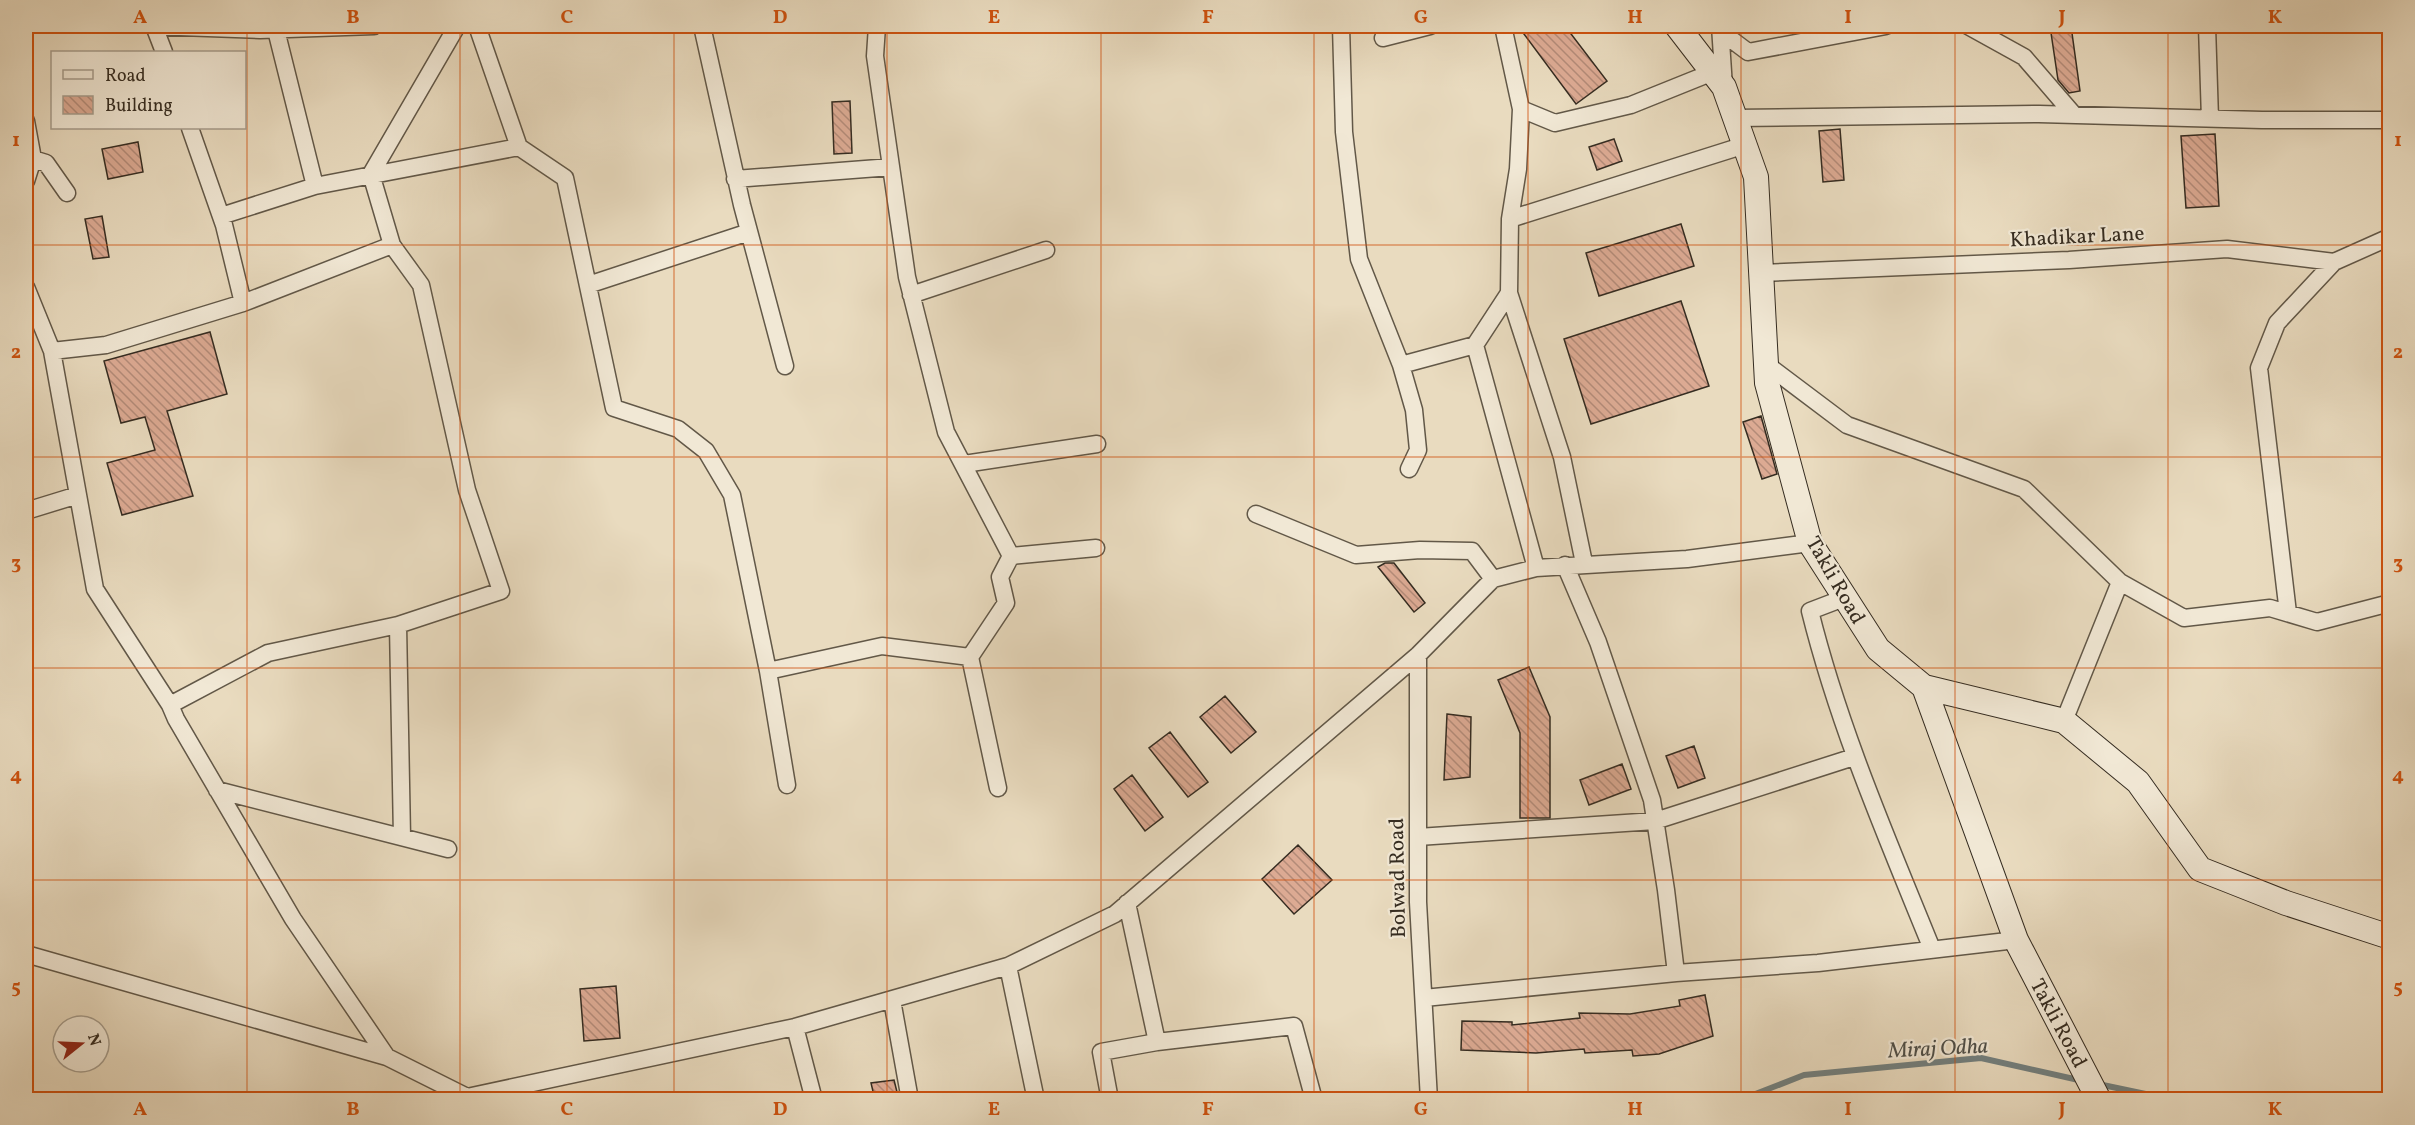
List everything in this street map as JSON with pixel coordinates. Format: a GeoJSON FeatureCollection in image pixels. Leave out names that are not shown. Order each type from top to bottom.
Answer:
{"type":"FeatureCollection","features":[{"type":"Feature","properties":{"kind":"main road","name":"Takli Road"},"geometry":{"type":"LineString","coordinates":[[1677,26],[1719,80],[1756,177],[1767,383],[1810,543],[1878,649],[1924,687],[2016,940],[2099,1100]]}},
{"type":"Feature","properties":{"kind":"main road"},"geometry":{"type":"LineString","coordinates":[[1924,687],[2064,721],[2138,782],[2200,869],[2286,903],[2390,937]]}},
{"type":"Feature","properties":{"kind":"street"},"geometry":{"type":"LineString","coordinates":[[164,51],[153,26],[276,30],[374,26]]}},
{"type":"Feature","properties":{"kind":"street"},"geometry":{"type":"LineString","coordinates":[[170,705],[268,653],[398,625],[501,591],[466,490],[420,285],[392,245],[371,174],[457,26]]}},
{"type":"Feature","properties":{"kind":"street"},"geometry":{"type":"LineString","coordinates":[[477,26],[519,147],[565,178],[614,408],[678,429],[706,451],[732,495],[768,671],[787,785]]}},
{"type":"Feature","properties":{"kind":"street"},"geometry":{"type":"LineString","coordinates":[[702,26],[735,179],[785,366]]}},
{"type":"Feature","properties":{"kind":"street"},"geometry":{"type":"LineString","coordinates":[[877,26],[875,56],[911,295],[946,432],[1011,556]]}},
{"type":"Feature","properties":{"kind":"street"},"geometry":{"type":"LineString","coordinates":[[1341,26],[1344,132],[1359,259],[1401,365],[1414,410],[1418,450],[1409,469]]}},
{"type":"Feature","properties":{"kind":"street"},"geometry":{"type":"LineString","coordinates":[[1383,38],[1431,26]]}},
{"type":"Feature","properties":{"kind":"street"},"geometry":{"type":"LineString","coordinates":[[1503,26],[1521,109],[1518,169],[1510,219],[1509,293],[1563,457],[1584,563]]}},
{"type":"Feature","properties":{"kind":"street"},"geometry":{"type":"LineString","coordinates":[[1720,28],[1748,52],[1886,26]]}},
{"type":"Feature","properties":{"kind":"street"},"geometry":{"type":"LineString","coordinates":[[1968,26],[2024,57],[2074,115]]}},
{"type":"Feature","properties":{"kind":"street"},"geometry":{"type":"LineString","coordinates":[[2207,26],[2210,119]]}},
{"type":"Feature","properties":{"kind":"street"},"geometry":{"type":"LineString","coordinates":[[1521,109],[1555,123],[1631,105],[1719,80],[1720,28]]}},
{"type":"Feature","properties":{"kind":"street"},"geometry":{"type":"LineString","coordinates":[[276,30],[315,186]]}},
{"type":"Feature","properties":{"kind":"street"},"geometry":{"type":"LineString","coordinates":[[1735,118],[2074,115],[2210,119],[2390,120]]}},
{"type":"Feature","properties":{"kind":"street"},"geometry":{"type":"LineString","coordinates":[[26,121],[33,159],[26,181]]}},
{"type":"Feature","properties":{"kind":"street"},"geometry":{"type":"LineString","coordinates":[[190,129],[221,216],[243,303]]}},
{"type":"Feature","properties":{"kind":"street"},"geometry":{"type":"LineString","coordinates":[[1510,219],[1745,145]]}},
{"type":"Feature","properties":{"kind":"street"},"geometry":{"type":"LineString","coordinates":[[221,216],[315,186],[519,147]]}},
{"type":"Feature","properties":{"kind":"street"},"geometry":{"type":"LineString","coordinates":[[33,159],[46,162],[67,192]]}},
{"type":"Feature","properties":{"kind":"street"},"geometry":{"type":"LineString","coordinates":[[735,179],[891,167]]}},
{"type":"Feature","properties":{"kind":"street"},"geometry":{"type":"LineString","coordinates":[[588,285],[749,232]]}},
{"type":"Feature","properties":{"kind":"street"},"geometry":{"type":"LineString","coordinates":[[2288,613],[2259,368],[2277,323],[2334,262],[2390,237]]}},
{"type":"Feature","properties":{"kind":"street"},"geometry":{"type":"LineString","coordinates":[[52,351],[106,345],[243,303],[392,245]]}},
{"type":"Feature","properties":{"kind":"street","name":"Khadikar Lane"},"geometry":{"type":"LineString","coordinates":[[1761,273],[2069,260],[2227,249],[2334,262]]}},
{"type":"Feature","properties":{"kind":"street"},"geometry":{"type":"LineString","coordinates":[[911,295],[1046,250]]}},
{"type":"Feature","properties":{"kind":"street"},"geometry":{"type":"LineString","coordinates":[[26,287],[52,351],[95,589],[170,705],[176,720],[293,919],[387,1057]]}},
{"type":"Feature","properties":{"kind":"street"},"geometry":{"type":"LineString","coordinates":[[1401,365],[1475,345],[1509,293]]}},
{"type":"Feature","properties":{"kind":"street"},"geometry":{"type":"LineString","coordinates":[[1475,345],[1536,568]]}},
{"type":"Feature","properties":{"kind":"street"},"geometry":{"type":"LineString","coordinates":[[1766,364],[1847,425],[2024,489],[2120,582],[2184,618],[2270,608],[2317,622],[2390,603]]}},
{"type":"Feature","properties":{"kind":"street"},"geometry":{"type":"LineString","coordinates":[[964,464],[1096,444]]}},
{"type":"Feature","properties":{"kind":"street"},"geometry":{"type":"LineString","coordinates":[[26,512],[78,495]]}},
{"type":"Feature","properties":{"kind":"street"},"geometry":{"type":"LineString","coordinates":[[1256,514],[1356,555],[1420,550],[1472,551],[1493,579]]}},
{"type":"Feature","properties":{"kind":"street"},"geometry":{"type":"LineString","coordinates":[[26,954],[387,1057],[463,1098],[513,1093],[795,1027],[1008,966],[1114,914],[1418,655],[1493,579],[1536,568],[1584,563],[1686,559],[1810,543]]}},
{"type":"Feature","properties":{"kind":"street"},"geometry":{"type":"LineString","coordinates":[[1011,556],[1096,548]]}},
{"type":"Feature","properties":{"kind":"street"},"geometry":{"type":"LineString","coordinates":[[998,789],[970,657],[1006,603],[1000,578],[1011,556]]}},
{"type":"Feature","properties":{"kind":"street"},"geometry":{"type":"LineString","coordinates":[[1565,565],[1598,642],[1652,800],[1676,973]]}},
{"type":"Feature","properties":{"kind":"street"},"geometry":{"type":"LineString","coordinates":[[2064,721],[2120,582]]}},
{"type":"Feature","properties":{"kind":"street"},"geometry":{"type":"LineString","coordinates":[[1844,598],[1810,611],[1823,663],[1854,757],[1932,950]]}},
{"type":"Feature","properties":{"kind":"street"},"geometry":{"type":"LineString","coordinates":[[398,625],[402,837]]}},
{"type":"Feature","properties":{"kind":"street"},"geometry":{"type":"LineString","coordinates":[[768,671],[882,646],[970,657]]}},
{"type":"Feature","properties":{"kind":"street","name":"Bolwad Road"},"geometry":{"type":"LineString","coordinates":[[1418,655],[1418,902],[1429,1100]]}},
{"type":"Feature","properties":{"kind":"street"},"geometry":{"type":"LineString","coordinates":[[1418,837],[1655,821],[1854,757]]}},
{"type":"Feature","properties":{"kind":"street"},"geometry":{"type":"LineString","coordinates":[[217,790],[448,849]]}},
{"type":"Feature","properties":{"kind":"street"},"geometry":{"type":"LineString","coordinates":[[1127,903],[1157,1042]]}},
{"type":"Feature","properties":{"kind":"street"},"geometry":{"type":"LineString","coordinates":[[1424,998],[1676,973],[1818,963],[2016,940]]}},
{"type":"Feature","properties":{"kind":"street"},"geometry":{"type":"LineString","coordinates":[[1008,966],[1036,1100]]}},
{"type":"Feature","properties":{"kind":"street"},"geometry":{"type":"LineString","coordinates":[[892,1000],[909,1100]]}},
{"type":"Feature","properties":{"kind":"street"},"geometry":{"type":"LineString","coordinates":[[1110,1100],[1101,1052],[1157,1042],[1294,1026],[1314,1100]]}},
{"type":"Feature","properties":{"kind":"street"},"geometry":{"type":"LineString","coordinates":[[795,1027],[814,1100]]}},
{"type":"Feature","properties":{"kind":"building"},"geometry":{"type":"Polygon","coordinates":[[[1518,26],[1565,26],[1607,81],[1576,104],[1518,26]]]}},
{"type":"Feature","properties":{"kind":"building"},"geometry":{"type":"Polygon","coordinates":[[[2050,26],[2071,26],[2080,91],[2069,93],[2058,80],[2050,26]]]}},
{"type":"Feature","properties":{"kind":"building"},"geometry":{"type":"Polygon","coordinates":[[[850,101],[852,153],[834,154],[832,102],[850,101]]]}},
{"type":"Feature","properties":{"kind":"building"},"geometry":{"type":"Polygon","coordinates":[[[1840,129],[1844,180],[1823,182],[1819,131],[1840,129]]]}},
{"type":"Feature","properties":{"kind":"building"},"geometry":{"type":"Polygon","coordinates":[[[2215,134],[2219,206],[2186,208],[2181,136],[2215,134]]]}},
{"type":"Feature","properties":{"kind":"building"},"geometry":{"type":"Polygon","coordinates":[[[1614,139],[1622,161],[1597,170],[1589,147],[1614,139]]]}},
{"type":"Feature","properties":{"kind":"building"},"geometry":{"type":"Polygon","coordinates":[[[138,142],[143,172],[108,179],[102,149],[138,142]]]}},
{"type":"Feature","properties":{"kind":"building"},"geometry":{"type":"Polygon","coordinates":[[[102,216],[109,257],[93,259],[85,219],[102,216]]]}},
{"type":"Feature","properties":{"kind":"building"},"geometry":{"type":"Polygon","coordinates":[[[1681,224],[1694,266],[1599,296],[1586,253],[1681,224]]]}},
{"type":"Feature","properties":{"kind":"building"},"geometry":{"type":"Polygon","coordinates":[[[1681,301],[1709,386],[1591,424],[1564,339],[1681,301]]]}},
{"type":"Feature","properties":{"kind":"building"},"geometry":{"type":"Polygon","coordinates":[[[210,332],[227,394],[167,411],[193,496],[122,515],[107,463],[155,450],[145,417],[121,423],[104,361],[210,332]]]}},
{"type":"Feature","properties":{"kind":"building"},"geometry":{"type":"Polygon","coordinates":[[[1761,416],[1777,474],[1762,479],[1743,422],[1761,416]]]}},
{"type":"Feature","properties":{"kind":"building"},"geometry":{"type":"Polygon","coordinates":[[[1385,563],[1394,563],[1425,603],[1414,612],[1378,567],[1385,563]]]}},
{"type":"Feature","properties":{"kind":"building"},"geometry":{"type":"Polygon","coordinates":[[[1529,667],[1550,717],[1550,818],[1520,818],[1520,733],[1498,680],[1529,667]]]}},
{"type":"Feature","properties":{"kind":"building"},"geometry":{"type":"Polygon","coordinates":[[[1225,696],[1256,732],[1231,753],[1200,717],[1225,696]]]}},
{"type":"Feature","properties":{"kind":"building"},"geometry":{"type":"Polygon","coordinates":[[[1447,714],[1471,717],[1470,777],[1444,780],[1447,714]]]}},
{"type":"Feature","properties":{"kind":"building"},"geometry":{"type":"Polygon","coordinates":[[[1170,732],[1208,782],[1188,797],[1149,748],[1170,732]]]}},
{"type":"Feature","properties":{"kind":"building"},"geometry":{"type":"Polygon","coordinates":[[[1694,746],[1705,778],[1678,788],[1666,756],[1694,746]]]}},
{"type":"Feature","properties":{"kind":"building"},"geometry":{"type":"Polygon","coordinates":[[[1622,764],[1631,789],[1589,805],[1580,780],[1622,764]]]}},
{"type":"Feature","properties":{"kind":"building"},"geometry":{"type":"Polygon","coordinates":[[[1132,775],[1163,817],[1145,831],[1114,789],[1132,775]]]}},
{"type":"Feature","properties":{"kind":"building"},"geometry":{"type":"Polygon","coordinates":[[[1298,845],[1332,880],[1294,914],[1262,879],[1298,845]]]}},
{"type":"Feature","properties":{"kind":"building"},"geometry":{"type":"Polygon","coordinates":[[[616,986],[620,1038],[584,1041],[580,989],[616,986]]]}},
{"type":"Feature","properties":{"kind":"building"},"geometry":{"type":"Polygon","coordinates":[[[1705,995],[1713,1036],[1659,1054],[1633,1056],[1632,1050],[1585,1053],[1584,1049],[1536,1053],[1461,1050],[1462,1021],[1512,1022],[1512,1025],[1580,1018],[1579,1013],[1630,1014],[1680,1006],[1679,1000],[1705,995]]]}},
{"type":"Feature","properties":{"kind":"building"},"geometry":{"type":"Polygon","coordinates":[[[894,1080],[899,1100],[875,1100],[871,1083],[894,1080]]]}},
{"type":"Feature","properties":{"kind":"waterway","name":"Miraj Odha"},"geometry":{"type":"LineString","coordinates":[[1740,1100],[1804,1075],[1981,1058],[2083,1081]]}},
{"type":"Feature","properties":{"kind":"waterway","name":"Miraj Odha"},"geometry":{"type":"LineString","coordinates":[[2098,1084],[2174,1100]]}}]}
